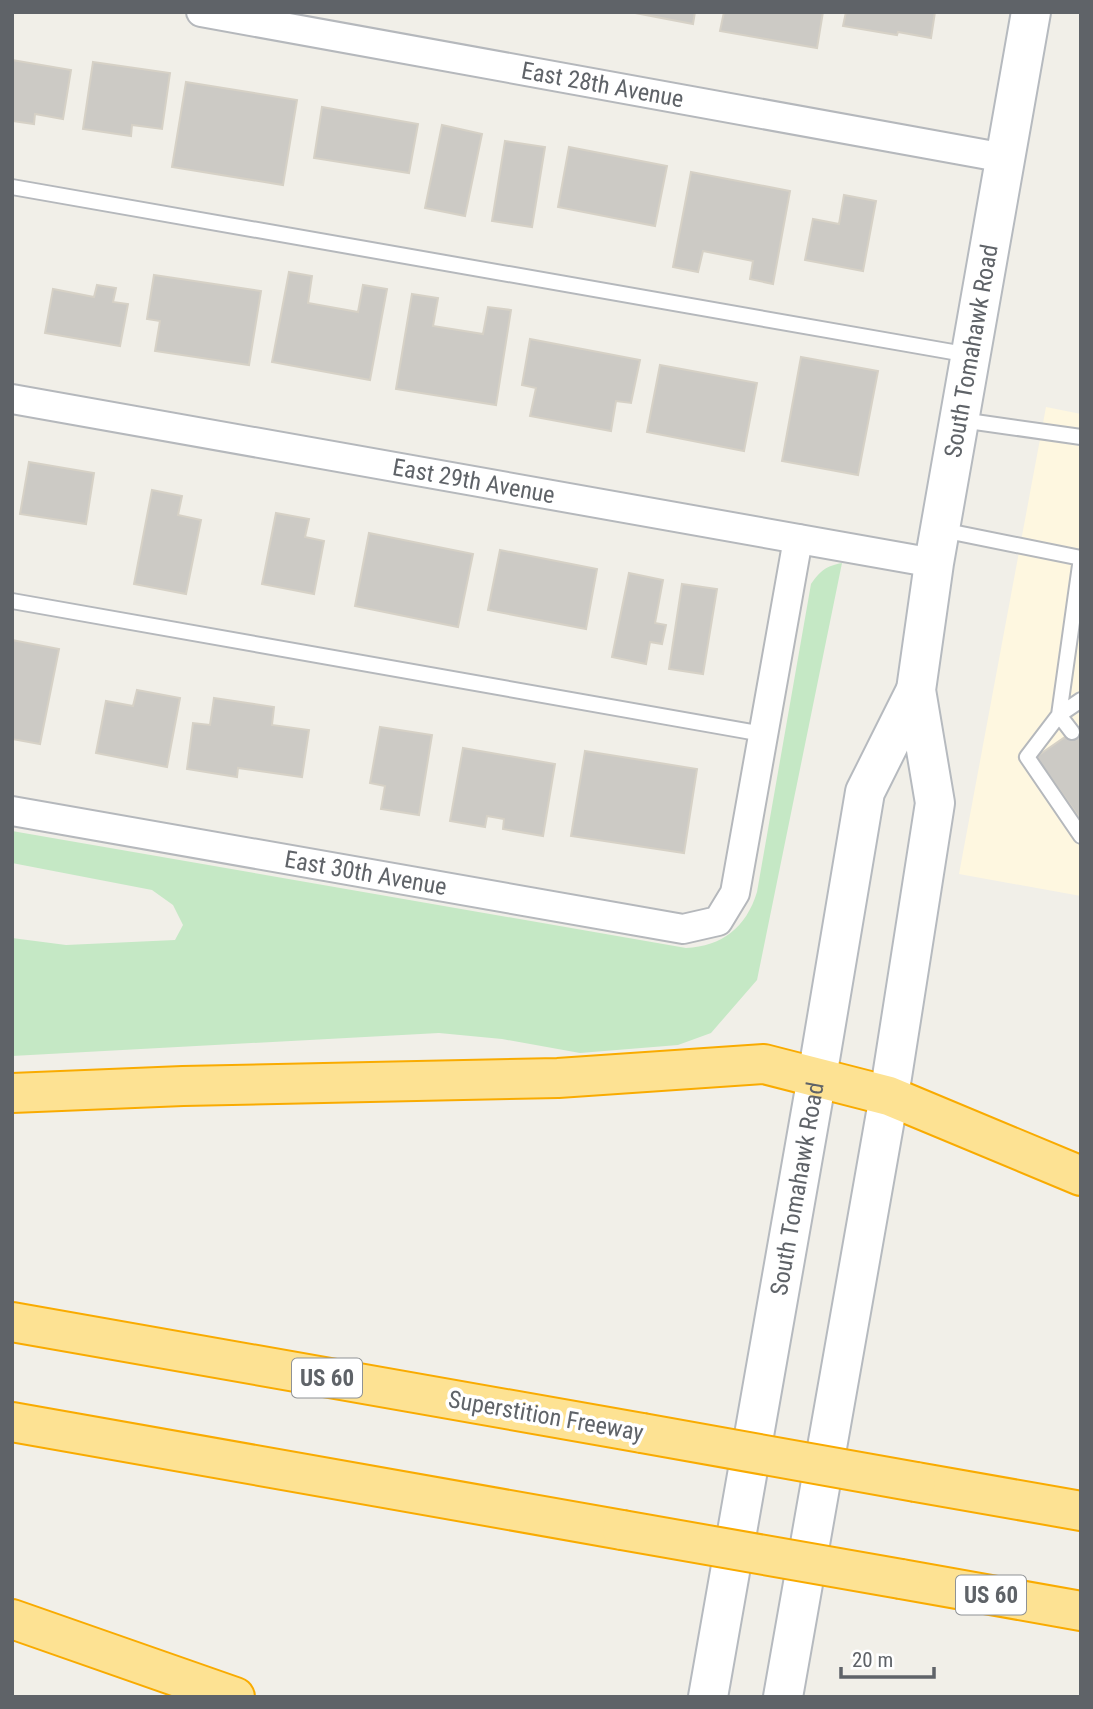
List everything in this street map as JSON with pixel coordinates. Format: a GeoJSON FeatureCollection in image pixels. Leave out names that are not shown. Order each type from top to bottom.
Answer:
{"type":"FeatureCollection","features":[{"type":"Feature","properties":{"kind":"highway"},"geometry":{"type":"LineString","coordinates":[[12,1093],[183,1086],[558,1078],[764,1064],[890,1096],[1081,1175]]}},
{"type":"Feature","properties":{"kind":"highway","name":"Superstition Freeway"},"geometry":{"type":"LineString","coordinates":[[12,1322],[1081,1511]]}},
{"type":"Feature","properties":{"kind":"highway","name":"US 60"},"geometry":{"type":"LineString","coordinates":[[12,1422],[1081,1611]]}},
{"type":"Feature","properties":{"kind":"highway"},"geometry":{"type":"LineString","coordinates":[[12,1619],[235,1697]]}},
{"type":"Feature","properties":{"kind":"main road","name":"South Tomahawk Road"},"geometry":{"type":"LineString","coordinates":[[783,1697],[890,1096],[935,803],[916,690],[937,547],[1031,12]]}},
{"type":"Feature","properties":{"kind":"main road","name":"South Tomahawk Road"},"geometry":{"type":"LineString","coordinates":[[708,1697],[865,792],[916,690]]}},
{"type":"Feature","properties":{"kind":"street","name":"East 28th Avenue"},"geometry":{"type":"LineString","coordinates":[[201,12],[1005,158]]}},
{"type":"Feature","properties":{"kind":"street","name":"East 29th Avenue"},"geometry":{"type":"LineString","coordinates":[[12,399],[798,540],[937,547]]}},
{"type":"Feature","properties":{"kind":"street"},"geometry":{"type":"LineString","coordinates":[[763,734],[798,540]]}},
{"type":"Feature","properties":{"kind":"street","name":"East 30th Avenue"},"geometry":{"type":"LineString","coordinates":[[12,811],[683,929],[718,921],[735,893],[763,734]]}},
{"type":"Feature","properties":{"kind":"lane"},"geometry":{"type":"LineString","coordinates":[[12,187],[971,355]]}},
{"type":"Feature","properties":{"kind":"lane"},"geometry":{"type":"LineString","coordinates":[[959,420],[1081,437]]}},
{"type":"Feature","properties":{"kind":"lane"},"geometry":{"type":"LineString","coordinates":[[937,547],[1081,558],[1059,715],[1072,732]]}},
{"type":"Feature","properties":{"kind":"lane"},"geometry":{"type":"LineString","coordinates":[[12,601],[763,734]]}},
{"type":"Feature","properties":{"kind":"lane"},"geometry":{"type":"LineString","coordinates":[[1081,700],[1059,715],[1027,757],[1081,836]]}},
{"type":"Feature","properties":{"kind":"shaded area"},"geometry":{"type":"Polygon","coordinates":[[[1046,407],[1081,414],[1081,896],[959,874],[1046,407]]]}},
{"type":"Feature","properties":{"kind":"green space"},"geometry":{"type":"Polygon","coordinates":[[[842,563],[757,980],[711,1033],[678,1045],[580,1053],[502,1039],[439,1033],[12,1056],[12,938],[66,945],[175,940],[183,925],[173,905],[152,890],[12,863],[12,831],[686,948],[721,939],[731,933],[746,916],[757,892],[811,584],[824,570],[842,563]]]}},
{"type":"Feature","properties":{"kind":"building"},"geometry":{"type":"Polygon","coordinates":[[[630,12],[695,12],[693,24],[630,12]]]}},
{"type":"Feature","properties":{"kind":"building"},"geometry":{"type":"Polygon","coordinates":[[[724,12],[823,12],[817,48],[720,31],[724,12]]]}},
{"type":"Feature","properties":{"kind":"building"},"geometry":{"type":"Polygon","coordinates":[[[846,12],[935,12],[931,38],[843,26],[846,12]]]}},
{"type":"Feature","properties":{"kind":"building"},"geometry":{"type":"Polygon","coordinates":[[[12,60],[71,70],[63,119],[35,114],[34,124],[12,121],[12,60]]]}},
{"type":"Feature","properties":{"kind":"building"},"geometry":{"type":"Polygon","coordinates":[[[93,62],[170,73],[162,129],[132,125],[131,136],[83,129],[93,62]]]}},
{"type":"Feature","properties":{"kind":"building"},"geometry":{"type":"Polygon","coordinates":[[[186,82],[297,100],[283,185],[172,167],[186,82]]]}},
{"type":"Feature","properties":{"kind":"building"},"geometry":{"type":"Polygon","coordinates":[[[322,107],[418,124],[409,173],[314,158],[322,107]]]}},
{"type":"Feature","properties":{"kind":"building"},"geometry":{"type":"Polygon","coordinates":[[[442,125],[482,134],[465,216],[425,208],[442,125]]]}},
{"type":"Feature","properties":{"kind":"building"},"geometry":{"type":"Polygon","coordinates":[[[505,141],[545,147],[532,227],[492,221],[505,141]]]}},
{"type":"Feature","properties":{"kind":"building"},"geometry":{"type":"Polygon","coordinates":[[[569,147],[667,166],[655,226],[558,207],[569,147]]]}},
{"type":"Feature","properties":{"kind":"building"},"geometry":{"type":"Polygon","coordinates":[[[691,172],[790,191],[773,284],[750,279],[753,261],[703,251],[698,272],[673,267],[691,172]]]}},
{"type":"Feature","properties":{"kind":"building"},"geometry":{"type":"Polygon","coordinates":[[[844,195],[876,201],[863,271],[805,260],[813,219],[839,224],[844,195]]]}},
{"type":"Feature","properties":{"kind":"building"},"geometry":{"type":"Polygon","coordinates":[[[289,272],[312,276],[308,303],[358,312],[363,285],[387,289],[370,380],[272,362],[289,272]]]}},
{"type":"Feature","properties":{"kind":"building"},"geometry":{"type":"Polygon","coordinates":[[[154,275],[261,291],[249,365],[155,351],[160,321],[147,319],[154,275]]]}},
{"type":"Feature","properties":{"kind":"building"},"geometry":{"type":"Polygon","coordinates":[[[97,285],[116,288],[113,302],[128,304],[120,346],[45,333],[53,289],[94,297],[97,285]]]}},
{"type":"Feature","properties":{"kind":"building"},"geometry":{"type":"Polygon","coordinates":[[[412,294],[438,298],[433,326],[483,334],[488,307],[511,310],[496,405],[396,389],[412,294]]]}},
{"type":"Feature","properties":{"kind":"building"},"geometry":{"type":"Polygon","coordinates":[[[530,339],[640,360],[631,403],[616,401],[611,431],[530,416],[536,388],[522,385],[530,339]]]}},
{"type":"Feature","properties":{"kind":"building"},"geometry":{"type":"Polygon","coordinates":[[[801,357],[878,371],[858,475],[782,461],[801,357]]]}},
{"type":"Feature","properties":{"kind":"building"},"geometry":{"type":"Polygon","coordinates":[[[660,365],[757,383],[744,451],[647,432],[660,365]]]}},
{"type":"Feature","properties":{"kind":"building"},"geometry":{"type":"Polygon","coordinates":[[[29,462],[94,473],[86,524],[20,514],[29,462]]]}},
{"type":"Feature","properties":{"kind":"building"},"geometry":{"type":"Polygon","coordinates":[[[152,490],[182,496],[178,515],[201,520],[186,594],[134,584],[152,490]]]}},
{"type":"Feature","properties":{"kind":"building"},"geometry":{"type":"Polygon","coordinates":[[[276,513],[309,519],[305,537],[324,541],[314,594],[262,584],[276,513]]]}},
{"type":"Feature","properties":{"kind":"building"},"geometry":{"type":"Polygon","coordinates":[[[369,533],[473,554],[458,627],[355,606],[369,533]]]}},
{"type":"Feature","properties":{"kind":"building"},"geometry":{"type":"Polygon","coordinates":[[[500,550],[597,569],[586,629],[488,610],[500,550]]]}},
{"type":"Feature","properties":{"kind":"building"},"geometry":{"type":"Polygon","coordinates":[[[629,573],[663,580],[655,623],[666,625],[662,644],[650,642],[646,664],[612,657],[629,573]]]}},
{"type":"Feature","properties":{"kind":"building"},"geometry":{"type":"Polygon","coordinates":[[[682,584],[717,589],[703,674],[669,669],[682,584]]]}},
{"type":"Feature","properties":{"kind":"building"},"geometry":{"type":"Polygon","coordinates":[[[12,640],[59,649],[40,744],[12,739],[12,640]]]}},
{"type":"Feature","properties":{"kind":"building"},"geometry":{"type":"Polygon","coordinates":[[[137,690],[180,698],[167,767],[96,753],[106,701],[133,706],[137,690]]]}},
{"type":"Feature","properties":{"kind":"building"},"geometry":{"type":"Polygon","coordinates":[[[214,698],[274,707],[272,725],[309,730],[302,777],[238,768],[237,777],[187,769],[193,723],[210,725],[214,698]]]}},
{"type":"Feature","properties":{"kind":"building"},"geometry":{"type":"Polygon","coordinates":[[[1081,726],[1081,820],[1036,757],[1081,726]]]}},
{"type":"Feature","properties":{"kind":"building"},"geometry":{"type":"Polygon","coordinates":[[[380,727],[432,735],[419,815],[381,809],[385,786],[370,783],[380,727]]]}},
{"type":"Feature","properties":{"kind":"building"},"geometry":{"type":"Polygon","coordinates":[[[463,748],[555,764],[543,836],[503,829],[504,819],[487,816],[485,827],[450,821],[463,748]]]}},
{"type":"Feature","properties":{"kind":"building"},"geometry":{"type":"Polygon","coordinates":[[[585,751],[697,769],[684,853],[571,836],[585,751]]]}}]}
